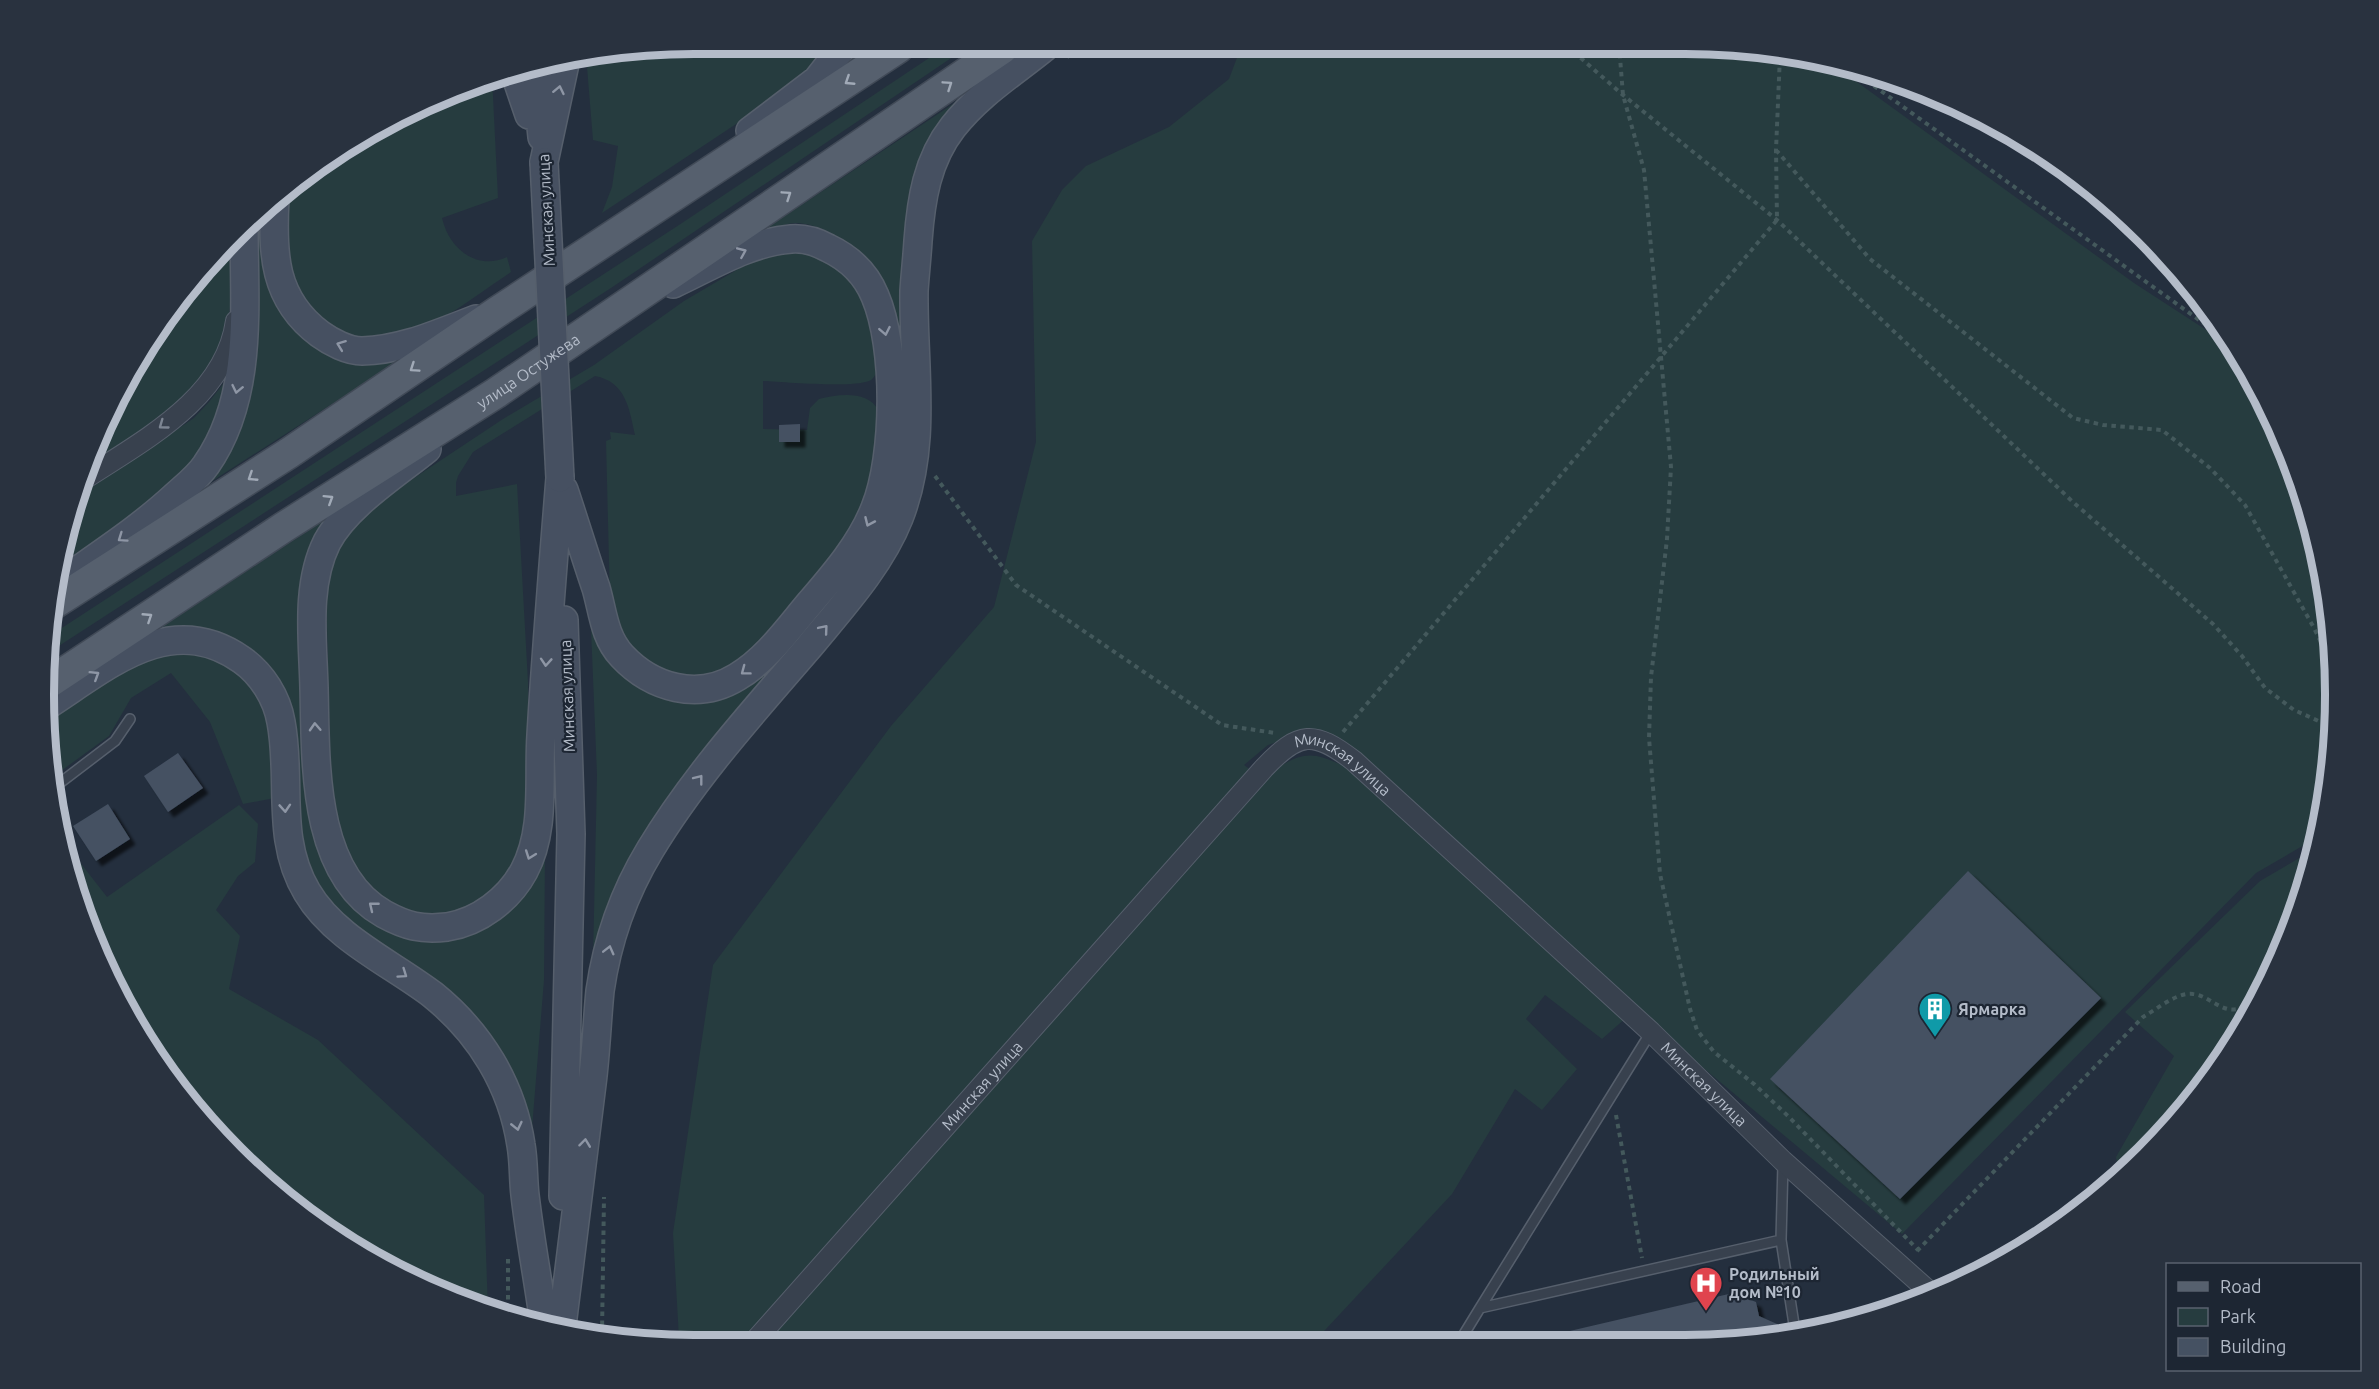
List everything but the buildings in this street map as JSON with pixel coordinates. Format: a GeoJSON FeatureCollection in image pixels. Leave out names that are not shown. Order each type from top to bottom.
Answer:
{"type":"FeatureCollection","features":[{"type":"Feature","properties":{"kind":"main road"},"geometry":{"type":"LineString","coordinates":[[61,599],[290,453],[626,226],[889,54]]}},
{"type":"Feature","properties":{"kind":"main road","name":"улица Остужева"},"geometry":{"type":"LineString","coordinates":[[54,679],[284,527],[496,393],[994,54]]}},
{"type":"Feature","properties":{"kind":"street"},"geometry":{"type":"LineString","coordinates":[[626,226],[817,80],[837,54]]}},
{"type":"Feature","properties":{"kind":"street"},"geometry":{"type":"LineString","coordinates":[[562,1321],[593,1077],[601,989],[619,913],[637,872],[684,799],[834,616],[882,552],[897,523],[908,494],[917,433],[914,291],[921,208],[929,170],[937,151],[951,129],[968,109],[986,92],[1037,54]]}},
{"type":"Feature","properties":{"kind":"street"},"geometry":{"type":"LineString","coordinates":[[544,162],[564,67]]}},
{"type":"Feature","properties":{"kind":"street","name":"Минская улица"},"geometry":{"type":"LineString","coordinates":[[536,74],[544,162],[560,478],[571,834],[561,1321]]}},
{"type":"Feature","properties":{"kind":"street"},"geometry":{"type":"LineString","coordinates":[[517,80],[544,162]]}},
{"type":"Feature","properties":{"kind":"street"},"geometry":{"type":"LineString","coordinates":[[275,211],[275,261],[285,294],[297,314],[326,338],[360,351],[388,348],[418,340],[497,312]]}},
{"type":"Feature","properties":{"kind":"street"},"geometry":{"type":"LineString","coordinates":[[560,478],[597,592],[604,627],[620,654],[642,674],[672,688],[701,690],[736,678],[756,663],[834,575],[865,531],[876,506],[887,460],[891,411],[888,350],[884,325],[875,295],[861,272],[842,255],[818,243],[794,238],[769,242],[742,251],[613,313]]}},
{"type":"Feature","properties":{"kind":"street"},"geometry":{"type":"LineString","coordinates":[[64,580],[153,516],[205,466],[221,440],[232,409],[241,366],[244,240]]}},
{"type":"Feature","properties":{"kind":"street"},"geometry":{"type":"LineString","coordinates":[[94,472],[179,414],[203,391],[216,372],[234,334],[244,268]]}},
{"type":"Feature","properties":{"kind":"street"},"geometry":{"type":"LineString","coordinates":[[496,393],[352,510],[328,542],[314,582],[312,630],[317,769],[327,834],[342,872],[357,892],[377,910],[404,925],[439,928],[456,925],[482,914],[504,898],[524,870],[536,837],[540,739],[560,478]]}},
{"type":"Feature","properties":{"kind":"street"},"geometry":{"type":"LineString","coordinates":[[54,701],[131,652],[168,640],[198,641],[225,648],[248,665],[268,687],[281,722],[288,842],[296,871],[307,893],[327,918],[346,934],[452,1011],[490,1059],[504,1082],[514,1110],[522,1146],[525,1195],[543,1316]]}},
{"type":"Feature","properties":{"kind":"street","name":"Минская улица"},"geometry":{"type":"LineString","coordinates":[[760,1335],[1271,760],[1294,742],[1308,738],[1321,739],[1333,744],[1363,769],[1651,1032],[1783,1161],[1925,1288]]}},
{"type":"Feature","properties":{"kind":"lane"},"geometry":{"type":"LineString","coordinates":[[60,783],[115,741],[130,719]]}},
{"type":"Feature","properties":{"kind":"lane"},"geometry":{"type":"LineString","coordinates":[[1464,1335],[1651,1032]]}},
{"type":"Feature","properties":{"kind":"lane"},"geometry":{"type":"LineString","coordinates":[[1783,1161],[1781,1240],[1794,1326]]}},
{"type":"Feature","properties":{"kind":"lane"},"geometry":{"type":"LineString","coordinates":[[1480,1308],[1781,1240]]}},
{"type":"Feature","properties":{"kind":"path"},"geometry":{"type":"LineString","coordinates":[[1577,54],[1623,95],[1777,220],[2074,503],[2213,624],[2242,656],[2265,688],[2294,710],[2324,724]]}},
{"type":"Feature","properties":{"kind":"path"},"geometry":{"type":"LineString","coordinates":[[1619,54],[1623,95],[1644,170],[1671,467],[1667,539],[1651,677],[1649,738],[1660,874],[1690,1009],[1697,1030],[1709,1046],[1788,1116],[1918,1250]]}},
{"type":"Feature","properties":{"kind":"path"},"geometry":{"type":"LineString","coordinates":[[1333,744],[1777,220],[1776,150],[1780,61]]}},
{"type":"Feature","properties":{"kind":"path"},"geometry":{"type":"LineString","coordinates":[[1868,81],[2208,327]]}},
{"type":"Feature","properties":{"kind":"path"},"geometry":{"type":"LineString","coordinates":[[1776,150],[1870,259],[2073,418],[2114,426],[2162,430],[2210,468],[2245,505],[2323,647]]}},
{"type":"Feature","properties":{"kind":"path"},"geometry":{"type":"LineString","coordinates":[[935,476],[1016,585],[1222,725],[1308,738]]}},
{"type":"Feature","properties":{"kind":"path"},"geometry":{"type":"LineString","coordinates":[[1901,1267],[2143,1017],[2178,997],[2192,993],[2205,996],[2223,1008],[2236,1010],[2245,1005]]}},
{"type":"Feature","properties":{"kind":"path"},"geometry":{"type":"LineString","coordinates":[[1613,1094],[1645,1270]]}},
{"type":"Feature","properties":{"kind":"green space"},"geometry":{"type":"Polygon","coordinates":[[[826,54],[822,60],[789,89],[602,213],[612,187],[618,146],[593,140],[587,63],[653,55],[826,54]]]}},
{"type":"Feature","properties":{"kind":"green space"},"geometry":{"type":"Polygon","coordinates":[[[935,54],[957,54],[611,288],[55,648],[57,631],[682,223],[935,54]]]}},
{"type":"Feature","properties":{"kind":"green space"},"geometry":{"type":"Polygon","coordinates":[[[1238,54],[1726,55],[1768,59],[1848,76],[2134,283],[2214,335],[2239,374],[2259,411],[2291,489],[2313,570],[2320,611],[2324,653],[2324,736],[2320,778],[2307,843],[2256,873],[1902,1234],[1634,1010],[1353,752],[1318,729],[1268,745],[1244,765],[1263,779],[1298,757],[1317,756],[1354,771],[1627,1017],[1602,1039],[1545,995],[1526,1019],[1577,1069],[1542,1110],[1515,1089],[1452,1194],[1320,1335],[679,1335],[673,1233],[713,965],[891,726],[994,607],[1036,442],[1032,241],[1062,190],[1086,166],[1169,127],[1229,79],[1238,54]]]}},
{"type":"Feature","properties":{"kind":"green space"},"geometry":{"type":"Polygon","coordinates":[[[493,87],[498,198],[442,218],[451,239],[458,248],[475,259],[485,261],[496,261],[507,257],[511,272],[453,311],[417,330],[364,340],[347,337],[324,322],[304,300],[297,288],[288,264],[286,225],[288,200],[339,162],[411,120],[493,87]]]}},
{"type":"Feature","properties":{"kind":"green space"},"geometry":{"type":"Polygon","coordinates":[[[968,94],[945,121],[929,151],[918,184],[911,218],[907,289],[909,447],[904,482],[892,519],[871,555],[846,589],[710,749],[665,808],[645,838],[628,870],[614,903],[598,959],[593,959],[597,775],[591,629],[595,629],[608,655],[620,669],[635,682],[663,697],[696,701],[729,693],[768,666],[790,642],[872,539],[896,490],[902,447],[902,398],[895,322],[885,290],[875,272],[860,254],[830,233],[807,224],[796,223],[761,232],[968,94]]]}},
{"type":"Feature","properties":{"kind":"green space"},"geometry":{"type":"Polygon","coordinates":[[[266,219],[291,323],[413,352],[206,485],[255,269],[256,228],[266,219]]]}},
{"type":"Feature","properties":{"kind":"green space"},"geometry":{"type":"Polygon","coordinates":[[[233,251],[230,310],[224,335],[215,357],[186,395],[148,426],[100,458],[120,411],[162,339],[186,305],[233,251]]]}},
{"type":"Feature","properties":{"kind":"green space"},"geometry":{"type":"Polygon","coordinates":[[[805,252],[827,261],[848,274],[858,286],[875,336],[877,365],[875,375],[869,381],[848,384],[763,381],[763,429],[807,430],[810,408],[819,399],[827,397],[860,396],[867,399],[878,410],[870,489],[847,539],[762,643],[725,672],[679,679],[642,658],[627,641],[616,623],[610,602],[606,441],[611,439],[610,432],[635,435],[628,406],[620,390],[605,379],[595,376],[473,452],[458,476],[456,496],[517,484],[528,682],[530,778],[528,822],[521,850],[501,886],[480,904],[439,918],[421,916],[393,906],[364,881],[346,852],[331,792],[326,586],[332,560],[348,530],[384,498],[503,419],[594,365],[684,301],[740,268],[774,253],[805,252]]]}},
{"type":"Feature","properties":{"kind":"green space"},"geometry":{"type":"Polygon","coordinates":[[[230,375],[206,449],[145,508],[69,558],[88,490],[194,418],[230,375]]]}},
{"type":"Feature","properties":{"kind":"green space"},"geometry":{"type":"Polygon","coordinates":[[[334,514],[305,746],[371,921],[401,936],[434,941],[545,849],[544,980],[531,1141],[524,1106],[320,894],[304,858],[279,682],[263,660],[231,639],[152,633],[334,514]]]}},
{"type":"Feature","properties":{"kind":"green space"},"geometry":{"type":"Polygon","coordinates":[[[164,652],[209,654],[247,676],[272,723],[275,798],[243,804],[210,722],[171,673],[131,698],[109,736],[59,773],[54,712],[123,669],[164,652]]]}},
{"type":"Feature","properties":{"kind":"green space"},"geometry":{"type":"Polygon","coordinates":[[[239,805],[258,824],[255,862],[238,876],[216,910],[240,936],[229,989],[318,1040],[484,1195],[488,1300],[411,1269],[339,1227],[272,1176],[213,1117],[162,1050],[120,978],[88,900],[75,856],[107,897],[239,805]]]}},
{"type":"Feature","properties":{"kind":"green space"},"geometry":{"type":"Polygon","coordinates":[[[2304,855],[2276,940],[2239,1015],[2193,1084],[2166,1117],[2118,1166],[2116,1157],[2174,1056],[2125,1012],[2260,881],[2304,855]]]}},
{"type":"Feature","properties":{"kind":"place","name":"Ярмарка"},"geometry":{"type":"Point","coordinates":[1935,1038]}},
{"type":"Feature","properties":{"kind":"place","name":"Родильный дом №10"},"geometry":{"type":"Point","coordinates":[1706,1312]}}]}
